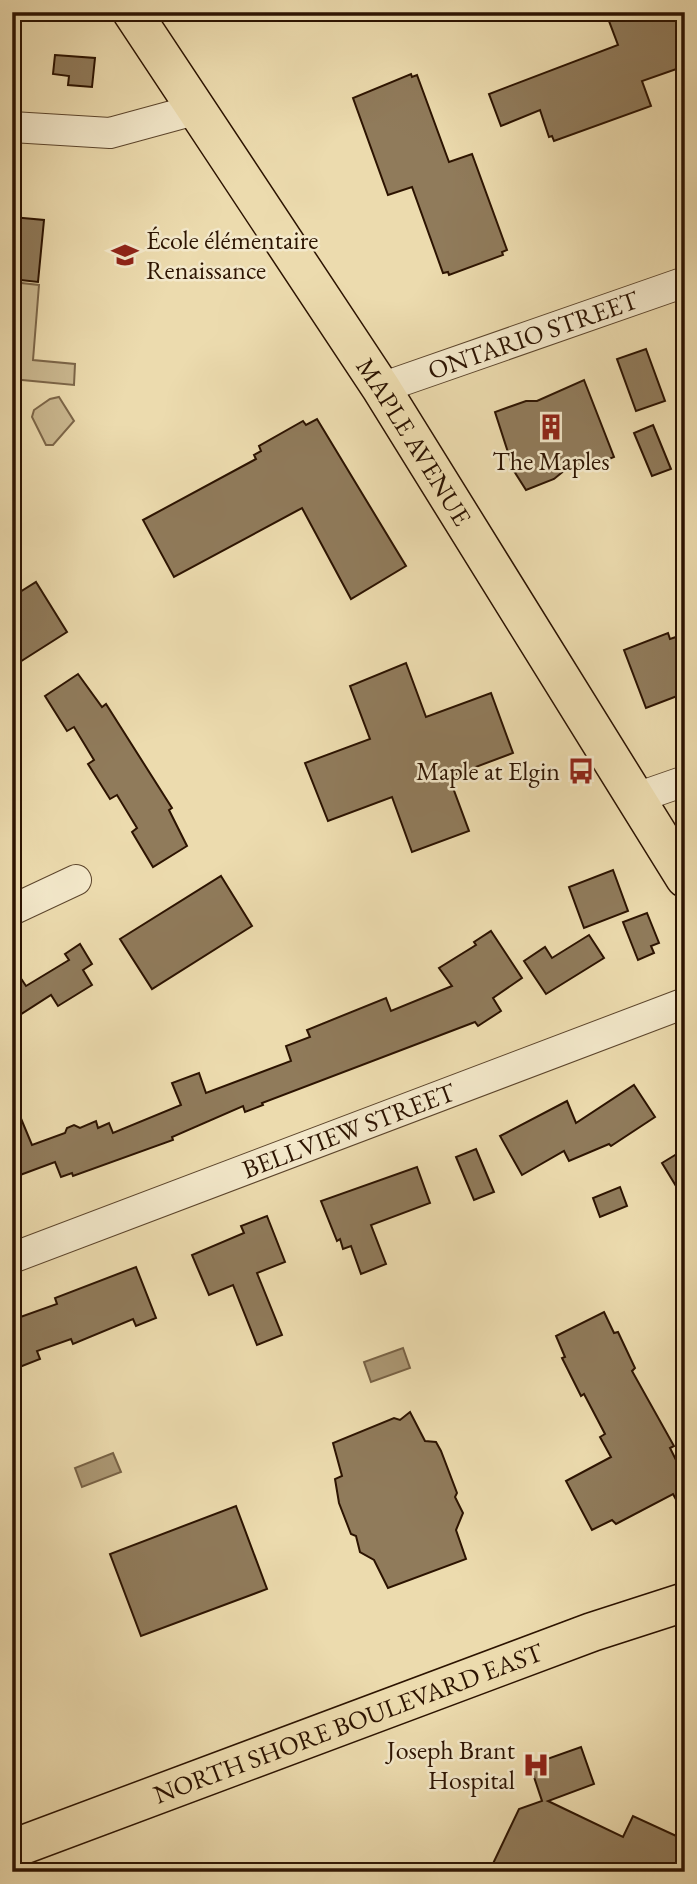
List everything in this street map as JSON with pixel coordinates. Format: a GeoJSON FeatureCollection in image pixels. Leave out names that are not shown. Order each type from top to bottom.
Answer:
{"type":"FeatureCollection","features":[{"type":"Feature","properties":{"kind":"main road","name":"MAPLE AVENUE"},"geometry":{"type":"LineString","coordinates":[[132,12],[381,388],[685,877]]}},
{"type":"Feature","properties":{"kind":"main road","name":"NORTH SHORE BOULEVARD EAST"},"geometry":{"type":"LineString","coordinates":[[12,1849],[592,1632],[685,1602]]}},
{"type":"Feature","properties":{"kind":"street"},"geometry":{"type":"LineString","coordinates":[[12,127],[110,133],[198,110]]}},
{"type":"Feature","properties":{"kind":"street","name":"ONTARIO STREET"},"geometry":{"type":"LineString","coordinates":[[381,388],[685,282]]}},
{"type":"Feature","properties":{"kind":"street"},"geometry":{"type":"LineString","coordinates":[[636,798],[685,780]]}},
{"type":"Feature","properties":{"kind":"street"},"geometry":{"type":"LineString","coordinates":[[12,910],[76,880]]}},
{"type":"Feature","properties":{"kind":"street","name":"BELLVIEW STREET"},"geometry":{"type":"LineString","coordinates":[[12,1258],[685,1003]]}},
{"type":"Feature","properties":{"kind":"shaded area"},"geometry":{"type":"Polygon","coordinates":[[[12,282],[39,285],[33,360],[75,364],[74,385],[12,379],[12,282]]]}},
{"type":"Feature","properties":{"kind":"shaded area"},"geometry":{"type":"Polygon","coordinates":[[[59,397],[74,421],[53,445],[46,445],[32,417],[34,410],[50,399],[59,397]]]}},
{"type":"Feature","properties":{"kind":"shaded area"},"geometry":{"type":"Polygon","coordinates":[[[403,1348],[410,1368],[371,1382],[364,1362],[403,1348]]]}},
{"type":"Feature","properties":{"kind":"shaded area"},"geometry":{"type":"Polygon","coordinates":[[[113,1453],[121,1472],[82,1487],[75,1468],[113,1453]]]}},
{"type":"Feature","properties":{"kind":"building"},"geometry":{"type":"Polygon","coordinates":[[[633,12],[685,12],[685,66],[642,81],[651,106],[554,141],[552,136],[549,137],[540,110],[501,126],[489,94],[618,45],[609,21],[633,12]]]}},
{"type":"Feature","properties":{"kind":"building"},"geometry":{"type":"Polygon","coordinates":[[[55,55],[95,58],[92,87],[68,85],[69,76],[53,74],[55,55]]]}},
{"type":"Feature","properties":{"kind":"building"},"geometry":{"type":"Polygon","coordinates":[[[411,74],[412,77],[417,75],[449,162],[472,154],[507,250],[502,252],[503,255],[449,275],[448,272],[443,273],[412,187],[388,195],[353,98],[411,74]]]}},
{"type":"Feature","properties":{"kind":"building"},"geometry":{"type":"Polygon","coordinates":[[[12,217],[44,220],[38,282],[12,279],[12,217]]]}},
{"type":"Feature","properties":{"kind":"building"},"geometry":{"type":"Polygon","coordinates":[[[646,349],[665,401],[636,411],[617,359],[646,349]]]}},
{"type":"Feature","properties":{"kind":"building","name":"The Maples"},"geometry":{"type":"Polygon","coordinates":[[[584,380],[614,457],[597,464],[592,461],[582,469],[565,470],[554,479],[526,490],[514,471],[495,412],[526,401],[537,401],[584,380]]]}},
{"type":"Feature","properties":{"kind":"building"},"geometry":{"type":"Polygon","coordinates":[[[317,419],[406,566],[351,599],[302,508],[174,577],[143,520],[256,459],[254,455],[261,451],[259,446],[303,421],[306,425],[317,419]]]}},
{"type":"Feature","properties":{"kind":"building"},"geometry":{"type":"Polygon","coordinates":[[[653,425],[671,469],[652,476],[634,433],[653,425]]]}},
{"type":"Feature","properties":{"kind":"building"},"geometry":{"type":"Polygon","coordinates":[[[36,582],[67,632],[12,667],[12,597],[36,582]]]}},
{"type":"Feature","properties":{"kind":"building"},"geometry":{"type":"Polygon","coordinates":[[[668,633],[670,639],[685,634],[685,693],[646,708],[624,650],[668,633]]]}},
{"type":"Feature","properties":{"kind":"building"},"geometry":{"type":"Polygon","coordinates":[[[406,663],[426,717],[491,693],[513,753],[449,777],[469,831],[412,852],[392,797],[328,821],[305,763],[370,739],[350,686],[406,663]]]}},
{"type":"Feature","properties":{"kind":"building"},"geometry":{"type":"Polygon","coordinates":[[[78,674],[102,707],[106,704],[172,808],[169,810],[187,846],[153,867],[132,832],[137,828],[117,795],[110,799],[88,764],[94,760],[74,727],[67,731],[45,696],[78,674]]]}},
{"type":"Feature","properties":{"kind":"building"},"geometry":{"type":"Polygon","coordinates":[[[613,870],[628,911],[584,928],[569,887],[613,870]]]}},
{"type":"Feature","properties":{"kind":"building"},"geometry":{"type":"Polygon","coordinates":[[[221,876],[252,926],[152,989],[120,939],[221,876]]]}},
{"type":"Feature","properties":{"kind":"building"},"geometry":{"type":"Polygon","coordinates":[[[647,913],[659,943],[651,946],[654,953],[638,960],[623,922],[647,913]]]}},
{"type":"Feature","properties":{"kind":"building"},"geometry":{"type":"Polygon","coordinates":[[[491,931],[522,978],[493,998],[501,1011],[478,1026],[475,1022],[262,1103],[263,1105],[245,1112],[243,1106],[172,1137],[173,1140],[73,1176],[72,1173],[61,1177],[55,1162],[12,1178],[12,1097],[32,1145],[65,1133],[67,1128],[74,1125],[80,1128],[96,1121],[98,1128],[109,1123],[113,1133],[181,1105],[172,1083],[199,1073],[206,1093],[291,1061],[286,1046],[310,1037],[307,1030],[386,998],[391,1011],[452,986],[439,968],[476,945],[474,942],[491,931]]]}},
{"type":"Feature","properties":{"kind":"building"},"geometry":{"type":"Polygon","coordinates":[[[589,935],[604,958],[546,994],[524,961],[545,947],[552,958],[589,935]]]}},
{"type":"Feature","properties":{"kind":"building"},"geometry":{"type":"Polygon","coordinates":[[[80,944],[92,964],[83,970],[92,985],[58,1006],[51,995],[12,1020],[12,965],[26,986],[69,960],[65,954],[80,944]]]}},
{"type":"Feature","properties":{"kind":"building"},"geometry":{"type":"Polygon","coordinates":[[[634,1085],[655,1117],[611,1146],[609,1144],[569,1161],[564,1151],[522,1175],[500,1136],[567,1101],[576,1123],[634,1085]]]}},
{"type":"Feature","properties":{"kind":"building"},"geometry":{"type":"Polygon","coordinates":[[[476,1149],[494,1192],[474,1200],[456,1157],[476,1149]]]}},
{"type":"Feature","properties":{"kind":"building"},"geometry":{"type":"Polygon","coordinates":[[[685,1149],[685,1201],[662,1163],[685,1149]]]}},
{"type":"Feature","properties":{"kind":"building"},"geometry":{"type":"Polygon","coordinates":[[[417,1167],[430,1203],[371,1225],[386,1264],[361,1274],[351,1246],[343,1249],[340,1239],[337,1241],[321,1201],[417,1167]]]}},
{"type":"Feature","properties":{"kind":"building"},"geometry":{"type":"Polygon","coordinates":[[[620,1187],[627,1206],[600,1217],[593,1198],[620,1187]]]}},
{"type":"Feature","properties":{"kind":"building"},"geometry":{"type":"Polygon","coordinates":[[[267,1216],[285,1262],[257,1273],[282,1335],[257,1345],[233,1285],[209,1295],[192,1255],[244,1233],[241,1226],[267,1216]]]}},
{"type":"Feature","properties":{"kind":"building"},"geometry":{"type":"Polygon","coordinates":[[[136,1267],[156,1318],[136,1326],[133,1319],[73,1344],[71,1339],[37,1351],[40,1359],[12,1370],[12,1320],[57,1304],[55,1298],[136,1267]]]}},
{"type":"Feature","properties":{"kind":"building"},"geometry":{"type":"Polygon","coordinates":[[[604,1312],[614,1333],[618,1332],[635,1368],[632,1371],[674,1446],[670,1448],[685,1478],[685,1516],[673,1494],[616,1524],[612,1520],[592,1530],[566,1481],[611,1457],[600,1437],[605,1434],[584,1394],[581,1396],[562,1358],[565,1357],[556,1336],[604,1312]]]}},
{"type":"Feature","properties":{"kind":"building"},"geometry":{"type":"Polygon","coordinates":[[[410,1412],[425,1441],[436,1442],[457,1493],[455,1497],[463,1513],[456,1530],[466,1559],[388,1588],[374,1560],[360,1552],[356,1536],[351,1534],[339,1503],[335,1479],[342,1476],[333,1443],[394,1418],[400,1420],[410,1412]]]}},
{"type":"Feature","properties":{"kind":"building"},"geometry":{"type":"Polygon","coordinates":[[[236,1506],[267,1589],[141,1636],[110,1554],[236,1506]]]}},
{"type":"Feature","properties":{"kind":"building"},"geometry":{"type":"Polygon","coordinates":[[[581,1747],[594,1784],[548,1801],[623,1837],[633,1816],[685,1840],[685,1872],[489,1872],[519,1809],[542,1801],[530,1765],[581,1747]]]}},
{"type":"Feature","properties":{"kind":"place","name":"École élémentaire Renaissance"},"geometry":{"type":"Point","coordinates":[125,255]}},
{"type":"Feature","properties":{"kind":"place","name":"The Maples"},"geometry":{"type":"Point","coordinates":[551,427]}},
{"type":"Feature","properties":{"kind":"place","name":"Maple at Elgin"},"geometry":{"type":"Point","coordinates":[581,771]}},
{"type":"Feature","properties":{"kind":"place","name":"Joseph Brant Hospital"},"geometry":{"type":"Point","coordinates":[536,1765]}}]}
